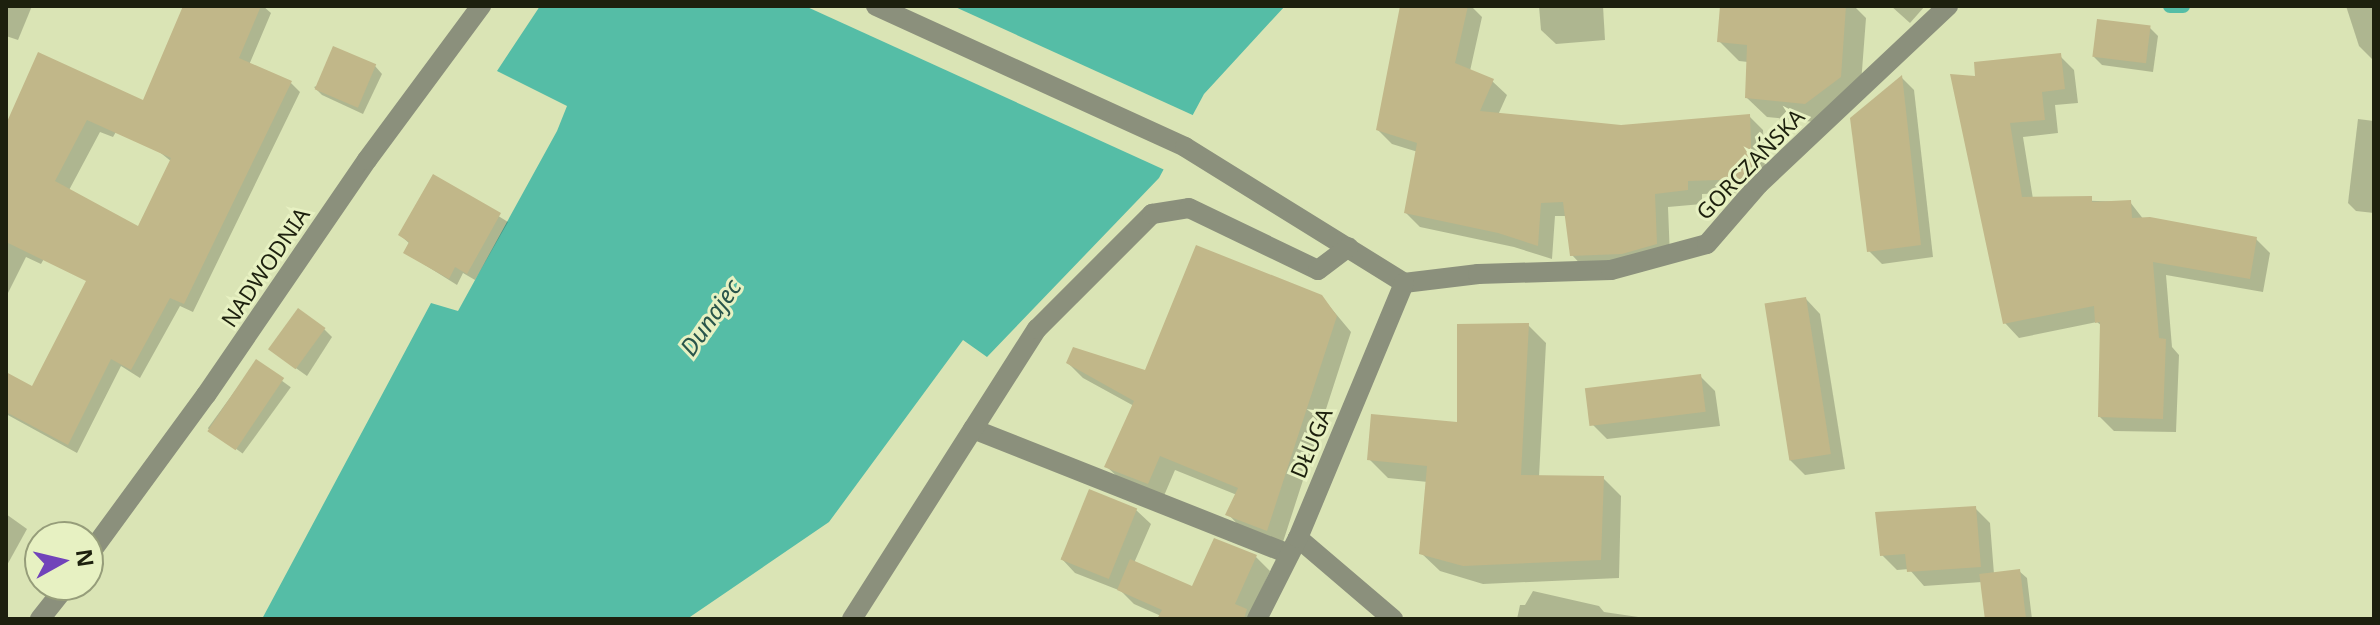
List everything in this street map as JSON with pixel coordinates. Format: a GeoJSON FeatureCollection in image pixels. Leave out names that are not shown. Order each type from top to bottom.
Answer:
{"type":"FeatureCollection","features":[{"type":"Feature","properties":{"kind":"street","name":"NADWODNIA"},"geometry":{"type":"LineString","coordinates":[[104,534],[481,6]]}},
{"type":"Feature","properties":{"kind":"street"},"geometry":{"type":"LineString","coordinates":[[876,6],[1185,147],[1404,283]]}},
{"type":"Feature","properties":{"kind":"street","name":"GORCZAŃSKA"},"geometry":{"type":"LineString","coordinates":[[1404,283],[1478,274],[1611,270],[1707,244],[1759,184],[1948,6]]}},
{"type":"Feature","properties":{"kind":"street"},"geometry":{"type":"LineString","coordinates":[[852,619],[1037,329],[1152,214],[1189,208],[1318,270],[1348,247]]}},
{"type":"Feature","properties":{"kind":"street","name":"DŁUGA"},"geometry":{"type":"LineString","coordinates":[[1257,619],[1293,546],[1404,283]]}},
{"type":"Feature","properties":{"kind":"street"},"geometry":{"type":"LineString","coordinates":[[973,429],[1293,546],[1393,619]]}},
{"type":"Feature","properties":{"kind":"street"},"geometry":{"type":"LineString","coordinates":[[40,619],[54,601]]}},
{"type":"Feature","properties":{"kind":"water","name":"Dunajec"},"geometry":{"type":"Polygon","coordinates":[[[540,6],[1285,6],[1204,94],[1159,178],[987,357],[963,340],[829,522],[687,619],[262,619],[431,303],[458,311],[557,131],[567,106],[497,71],[540,6]]]}},
{"type":"Feature","properties":{"kind":"pier"},"geometry":{"type":"Polygon","coordinates":[[[805,6],[953,6],[1197,117],[1167,171],[805,6]]]}},
{"type":"Feature","properties":{"kind":"building"},"geometry":{"type":"Polygon","coordinates":[[[183,6],[261,6],[239,58],[292,81],[184,304],[170,298],[131,370],[111,359],[68,445],[6,412],[6,372],[32,386],[86,281],[6,242],[6,124],[38,52],[143,100],[183,6]],[[87,120],[55,181],[138,226],[171,158],[87,120]]]}},
{"type":"Feature","properties":{"kind":"building"},"geometry":{"type":"Polygon","coordinates":[[[1400,6],[1468,6],[1455,63],[1494,79],[1480,111],[1621,125],[1750,114],[1752,173],[1747,179],[1688,181],[1688,190],[1655,194],[1657,244],[1622,254],[1570,256],[1563,202],[1541,203],[1538,246],[1498,233],[1404,213],[1417,143],[1376,130],[1400,6]]]}},
{"type":"Feature","properties":{"kind":"building"},"geometry":{"type":"Polygon","coordinates":[[[1720,6],[1846,6],[1841,77],[1805,104],[1745,98],[1747,45],[1717,42],[1720,6]]]}},
{"type":"Feature","properties":{"kind":"building"},"geometry":{"type":"Polygon","coordinates":[[[2097,19],[2151,26],[2146,63],[2092,57],[2097,19]]]}},
{"type":"Feature","properties":{"kind":"building"},"geometry":{"type":"Polygon","coordinates":[[[333,46],[376,64],[358,108],[315,89],[333,46]]]}},
{"type":"Feature","properties":{"kind":"building"},"geometry":{"type":"Polygon","coordinates":[[[2061,53],[2065,89],[2042,92],[2045,120],[2010,123],[2022,197],[2092,196],[2092,202],[2131,200],[2132,218],[2150,217],[2257,237],[2250,279],[2153,262],[2159,338],[2166,339],[2163,419],[2098,417],[2100,322],[2095,323],[2094,306],[2003,324],[1950,74],[1975,76],[1974,62],[2061,53]]]}},
{"type":"Feature","properties":{"kind":"building"},"geometry":{"type":"Polygon","coordinates":[[[1902,75],[1921,245],[1867,252],[1850,118],[1902,75]]]}},
{"type":"Feature","properties":{"kind":"building"},"geometry":{"type":"Polygon","coordinates":[[[433,174],[501,213],[467,274],[455,267],[449,279],[403,253],[409,242],[398,235],[433,174]]]}},
{"type":"Feature","properties":{"kind":"building"},"geometry":{"type":"Polygon","coordinates":[[[1196,245],[1322,295],[1337,316],[1267,531],[1225,515],[1238,488],[1160,456],[1148,484],[1104,467],[1134,401],[1066,363],[1073,347],[1145,370],[1196,245]]]}},
{"type":"Feature","properties":{"kind":"building"},"geometry":{"type":"Polygon","coordinates":[[[1806,297],[1831,454],[1789,461],[1765,304],[1806,297]]]}},
{"type":"Feature","properties":{"kind":"building"},"geometry":{"type":"Polygon","coordinates":[[[298,308],[326,328],[296,369],[268,349],[298,308]]]}},
{"type":"Feature","properties":{"kind":"building"},"geometry":{"type":"Polygon","coordinates":[[[1529,323],[1521,475],[1604,476],[1601,560],[1463,566],[1419,554],[1427,466],[1367,460],[1371,414],[1457,422],[1457,324],[1529,323]]]}},
{"type":"Feature","properties":{"kind":"building"},"geometry":{"type":"Polygon","coordinates":[[[256,359],[284,378],[236,450],[207,431],[256,359]]]}},
{"type":"Feature","properties":{"kind":"building"},"geometry":{"type":"Polygon","coordinates":[[[1701,374],[1706,412],[1590,426],[1585,388],[1701,374]]]}},
{"type":"Feature","properties":{"kind":"building"},"geometry":{"type":"Polygon","coordinates":[[[1089,489],[1137,508],[1109,579],[1061,559],[1089,489]]]}},
{"type":"Feature","properties":{"kind":"building"},"geometry":{"type":"Polygon","coordinates":[[[1976,506],[1981,567],[1907,572],[1905,554],[1880,556],[1875,512],[1976,506]]]}},
{"type":"Feature","properties":{"kind":"building"},"geometry":{"type":"Polygon","coordinates":[[[1214,538],[1257,555],[1235,604],[1247,609],[1244,619],[1157,619],[1162,610],[1117,590],[1130,559],[1192,586],[1214,538]]]}},
{"type":"Feature","properties":{"kind":"building"},"geometry":{"type":"Polygon","coordinates":[[[2020,569],[2026,619],[1985,619],[1979,574],[2020,569]]]}},
{"type":"Feature","properties":{"kind":"waterway"},"geometry":{"type":"LineString","coordinates":[[2170,6],[2183,6]]}}]}
